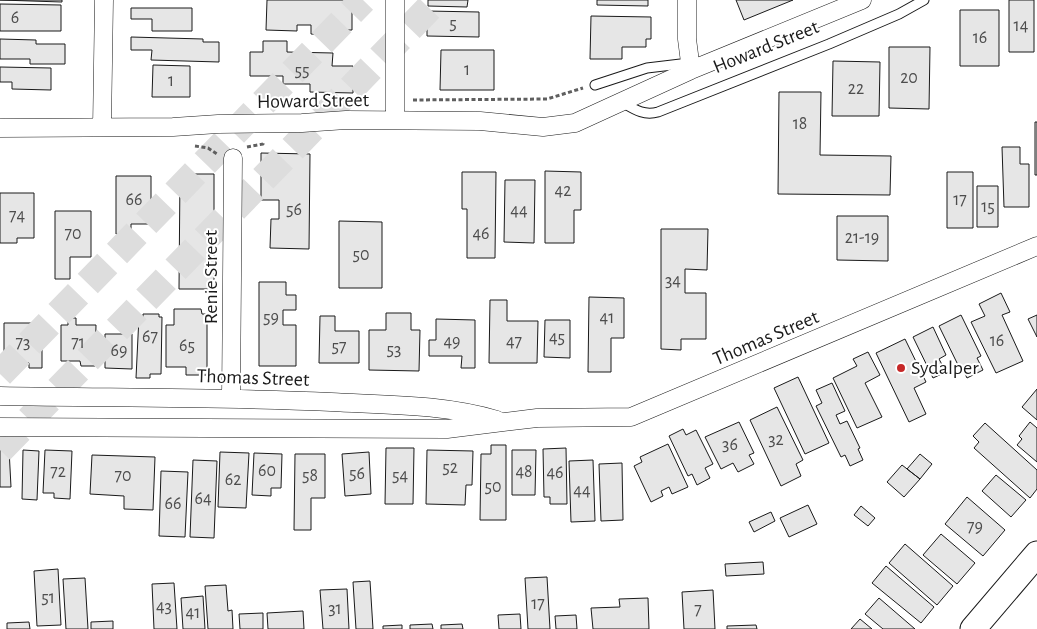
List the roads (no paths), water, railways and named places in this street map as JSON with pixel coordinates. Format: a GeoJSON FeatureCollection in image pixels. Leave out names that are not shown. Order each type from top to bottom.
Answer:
{"type":"FeatureCollection","features":[{"type":"Feature","properties":{"kind":"street"},"geometry":{"type":"LineString","coordinates":[[102,127],[104,0]]}},
{"type":"Feature","properties":{"kind":"street"},"geometry":{"type":"LineString","coordinates":[[395,0],[395,120]]}},
{"type":"Feature","properties":{"kind":"street"},"geometry":{"type":"LineString","coordinates":[[687,0],[690,66]]}},
{"type":"Feature","properties":{"kind":"street","name":"Howard Street"},"geometry":{"type":"LineString","coordinates":[[3,125],[102,127],[395,120],[480,121],[533,127],[560,126],[575,123],[621,102],[690,66],[862,0]]}},
{"type":"Feature","properties":{"kind":"street","name":"Renie Street"},"geometry":{"type":"LineString","coordinates":[[231,398],[233,162]]}},
{"type":"Feature","properties":{"kind":"street","name":"Thomas Street"},"geometry":{"type":"LineString","coordinates":[[0,426],[448,429],[543,418],[625,418],[636,416],[1037,246]]}},
{"type":"Feature","properties":{"kind":"street","name":"Thomas Street"},"geometry":{"type":"LineString","coordinates":[[0,396],[231,398],[440,407],[462,410],[502,422]]}},
{"type":"Feature","properties":{"kind":"street"},"geometry":{"type":"LineString","coordinates":[[973,629],[1037,554]]}},
{"type":"Feature","properties":{"kind":"lane","name":"Howard Street"},"geometry":{"type":"LineString","coordinates":[[621,102],[640,112],[649,114],[658,112],[829,44],[899,14],[924,0]]}},
{"type":"Feature","properties":{"kind":"lane"},"geometry":{"type":"LineString","coordinates":[[595,85],[647,68],[690,66]]}},
{"type":"Feature","properties":{"kind":"tunnel"},"geometry":{"type":"LineString","coordinates":[[0,374],[363,0]]}},
{"type":"Feature","properties":{"kind":"tunnel"},"geometry":{"type":"LineString","coordinates":[[0,450],[437,0]]}},
{"type":"Feature","properties":{"kind":"place","name":"Sydalper"},"geometry":{"type":"Point","coordinates":[901,368]}}]}
